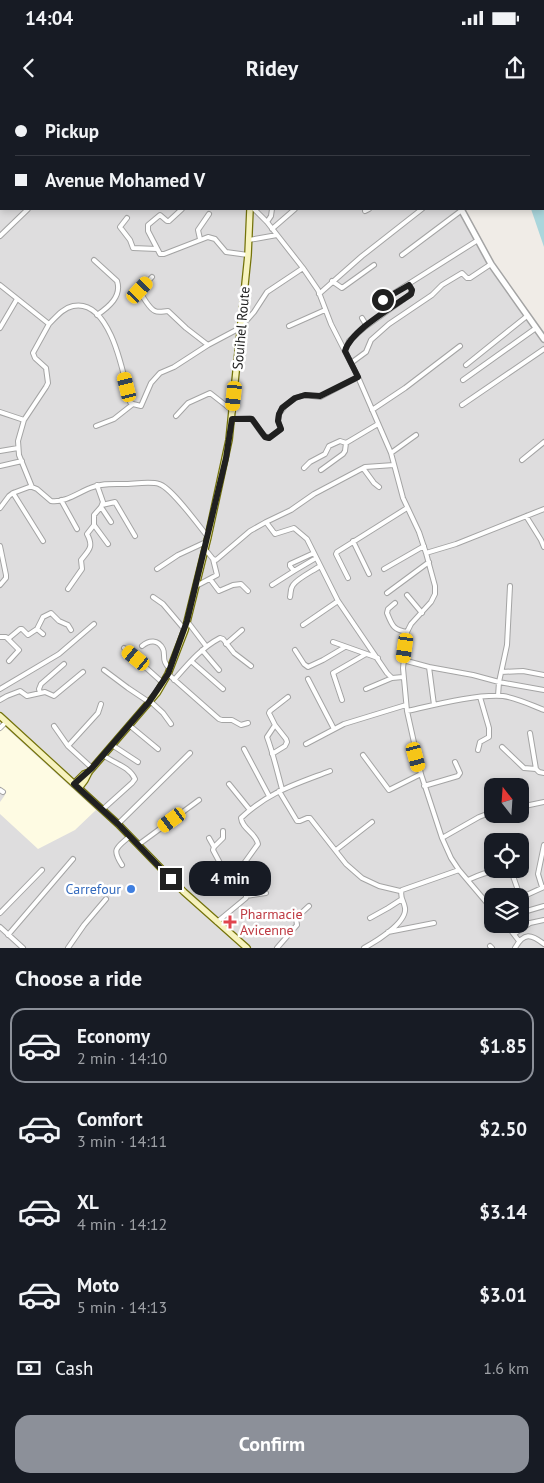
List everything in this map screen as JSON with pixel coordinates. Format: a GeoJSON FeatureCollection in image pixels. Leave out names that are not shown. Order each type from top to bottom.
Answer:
{"type":"FeatureCollection","features":[{"type":"Feature","properties":{"kind":"main road","name":"Souihel Route"},"geometry":{"type":"LineString","coordinates":[[76,786],[85,780],[103,755],[150,702],[169,672],[185,630],[226,458],[233,411],[248,255],[250,210]]}},
{"type":"Feature","properties":{"kind":"main road"},"geometry":{"type":"LineString","coordinates":[[0,716],[118,824],[184,892],[246,948]]}},
{"type":"Feature","properties":{"kind":"street"},"geometry":{"type":"LineString","coordinates":[[0,236],[27,210]]}},
{"type":"Feature","properties":{"kind":"street"},"geometry":{"type":"LineString","coordinates":[[181,210],[169,221],[160,215],[148,225],[148,231],[159,254],[162,255],[205,237],[213,238],[226,252],[248,255]]}},
{"type":"Feature","properties":{"kind":"street"},"geometry":{"type":"LineString","coordinates":[[255,210],[277,235],[319,294],[391,453],[403,498],[424,546],[435,594],[431,602],[411,624],[407,632],[403,660],[407,711],[424,786],[442,838],[459,870],[484,899]]}},
{"type":"Feature","properties":{"kind":"street"},"geometry":{"type":"LineString","coordinates":[[267,222],[272,210]]}},
{"type":"Feature","properties":{"kind":"street"},"geometry":{"type":"LineString","coordinates":[[272,229],[294,210]]}},
{"type":"Feature","properties":{"kind":"street"},"geometry":{"type":"LineString","coordinates":[[319,294],[387,235],[421,210]]}},
{"type":"Feature","properties":{"kind":"street"},"geometry":{"type":"LineString","coordinates":[[402,255],[460,210]]}},
{"type":"Feature","properties":{"kind":"street"},"geometry":{"type":"LineString","coordinates":[[462,210],[491,264],[544,339]]}},
{"type":"Feature","properties":{"kind":"street"},"geometry":{"type":"LineString","coordinates":[[200,239],[198,230],[209,214]]}},
{"type":"Feature","properties":{"kind":"street"},"geometry":{"type":"LineString","coordinates":[[127,218],[120,227],[130,240],[133,248],[157,249]]}},
{"type":"Feature","properties":{"kind":"street"},"geometry":{"type":"LineString","coordinates":[[249,240],[277,235]]}},
{"type":"Feature","properties":{"kind":"street"},"geometry":{"type":"LineString","coordinates":[[383,300],[478,240]]}},
{"type":"Feature","properties":{"kind":"street"},"geometry":{"type":"LineString","coordinates":[[94,260],[117,281],[118,285],[116,296],[112,302],[97,315]]}},
{"type":"Feature","properties":{"kind":"street"},"geometry":{"type":"LineString","coordinates":[[351,363],[366,352],[371,340],[389,324],[432,295],[442,285],[462,274],[470,278],[491,264]]}},
{"type":"Feature","properties":{"kind":"street"},"geometry":{"type":"LineString","coordinates":[[332,281],[342,288],[374,265]]}},
{"type":"Feature","properties":{"kind":"street"},"geometry":{"type":"LineString","coordinates":[[157,569],[178,555],[207,540],[184,507],[158,483],[97,485],[61,500],[51,500],[32,487],[22,462],[18,441],[24,420],[30,408],[41,395],[48,382],[46,368],[35,358],[33,352],[48,324],[60,312],[73,306],[87,306],[97,315],[114,338],[130,402],[141,406],[155,377],[240,326],[254,312],[267,292],[302,268]]}},
{"type":"Feature","properties":{"kind":"street"},"geometry":{"type":"LineString","coordinates":[[152,277],[140,290],[141,295],[156,312],[168,311],[208,345]]}},
{"type":"Feature","properties":{"kind":"street"},"geometry":{"type":"LineString","coordinates":[[0,285],[48,324]]}},
{"type":"Feature","properties":{"kind":"street"},"geometry":{"type":"LineString","coordinates":[[345,351],[349,341],[365,327],[411,294],[412,290],[409,285]]}},
{"type":"Feature","properties":{"kind":"street"},"geometry":{"type":"LineString","coordinates":[[0,328],[17,299]]}},
{"type":"Feature","properties":{"kind":"street"},"geometry":{"type":"LineString","coordinates":[[289,326],[325,310]]}},
{"type":"Feature","properties":{"kind":"street"},"geometry":{"type":"LineString","coordinates":[[466,365],[527,316]]}},
{"type":"Feature","properties":{"kind":"street"},"geometry":{"type":"LineString","coordinates":[[362,318],[365,327]]}},
{"type":"Feature","properties":{"kind":"street"},"geometry":{"type":"LineString","coordinates":[[463,380],[536,328]]}},
{"type":"Feature","properties":{"kind":"street"},"geometry":{"type":"LineString","coordinates":[[372,410],[405,388],[460,346]]}},
{"type":"Feature","properties":{"kind":"street"},"geometry":{"type":"LineString","coordinates":[[462,406],[544,349]]}},
{"type":"Feature","properties":{"kind":"street"},"geometry":{"type":"LineString","coordinates":[[232,419],[252,419],[265,437],[269,438],[281,429],[278,420],[280,411],[295,398],[305,395],[320,396],[358,377]]}},
{"type":"Feature","properties":{"kind":"street"},"geometry":{"type":"LineString","coordinates":[[176,416],[188,403],[210,393],[233,411]]}},
{"type":"Feature","properties":{"kind":"street"},"geometry":{"type":"LineString","coordinates":[[96,426],[114,418],[133,404]]}},
{"type":"Feature","properties":{"kind":"street"},"geometry":{"type":"LineString","coordinates":[[0,412],[24,420]]}},
{"type":"Feature","properties":{"kind":"street"},"geometry":{"type":"LineString","coordinates":[[304,468],[324,454],[332,444],[340,441],[346,443],[378,424]]}},
{"type":"Feature","properties":{"kind":"street"},"geometry":{"type":"LineString","coordinates":[[391,453],[416,435]]}},
{"type":"Feature","properties":{"kind":"street"},"geometry":{"type":"LineString","coordinates":[[522,460],[544,442]]}},
{"type":"Feature","properties":{"kind":"street"},"geometry":{"type":"LineString","coordinates":[[321,470],[343,454],[346,443]]}},
{"type":"Feature","properties":{"kind":"street"},"geometry":{"type":"LineString","coordinates":[[0,451],[18,448]]}},
{"type":"Feature","properties":{"kind":"street"},"geometry":{"type":"LineString","coordinates":[[0,466],[22,462]]}},
{"type":"Feature","properties":{"kind":"street"},"geometry":{"type":"LineString","coordinates":[[213,559],[216,560],[222,556],[245,535],[266,522],[291,510],[314,494],[363,468],[368,466],[394,465]]}},
{"type":"Feature","properties":{"kind":"street"},"geometry":{"type":"LineString","coordinates":[[363,468],[379,487]]}},
{"type":"Feature","properties":{"kind":"street"},"geometry":{"type":"LineString","coordinates":[[97,485],[103,500],[94,515],[94,525],[108,544]]}},
{"type":"Feature","properties":{"kind":"street"},"geometry":{"type":"LineString","coordinates":[[0,508],[13,493],[32,487]]}},
{"type":"Feature","properties":{"kind":"street"},"geometry":{"type":"LineString","coordinates":[[13,493],[43,541]]}},
{"type":"Feature","properties":{"kind":"street"},"geometry":{"type":"LineString","coordinates":[[61,500],[77,528]]}},
{"type":"Feature","properties":{"kind":"street"},"geometry":{"type":"LineString","coordinates":[[101,506],[114,502],[134,536]]}},
{"type":"Feature","properties":{"kind":"street"},"geometry":{"type":"LineString","coordinates":[[101,506],[111,522]]}},
{"type":"Feature","properties":{"kind":"street"},"geometry":{"type":"LineString","coordinates":[[348,578],[336,553],[407,508]]}},
{"type":"Feature","properties":{"kind":"street"},"geometry":{"type":"LineString","coordinates":[[426,553],[456,544],[544,509]]}},
{"type":"Feature","properties":{"kind":"street"},"geometry":{"type":"LineString","coordinates":[[526,516],[544,547]]}},
{"type":"Feature","properties":{"kind":"street"},"geometry":{"type":"LineString","coordinates":[[266,522],[276,534],[287,529],[296,529],[305,536],[338,601],[392,678]]}},
{"type":"Feature","properties":{"kind":"street"},"geometry":{"type":"LineString","coordinates":[[68,588],[82,569],[82,559],[89,552],[90,548],[91,540],[87,533],[94,525]]}},
{"type":"Feature","properties":{"kind":"street"},"geometry":{"type":"LineString","coordinates":[[353,541],[369,574]]}},
{"type":"Feature","properties":{"kind":"street"},"geometry":{"type":"LineString","coordinates":[[0,546],[6,575],[6,578],[0,585]]}},
{"type":"Feature","properties":{"kind":"street"},"geometry":{"type":"LineString","coordinates":[[384,569],[424,546]]}},
{"type":"Feature","properties":{"kind":"street"},"geometry":{"type":"LineString","coordinates":[[196,586],[218,574],[213,559],[205,550]]}},
{"type":"Feature","properties":{"kind":"street"},"geometry":{"type":"LineString","coordinates":[[294,570],[290,564],[314,553]]}},
{"type":"Feature","properties":{"kind":"street"},"geometry":{"type":"LineString","coordinates":[[272,586],[294,570],[316,558]]}},
{"type":"Feature","properties":{"kind":"street"},"geometry":{"type":"LineString","coordinates":[[387,593],[429,562]]}},
{"type":"Feature","properties":{"kind":"street"},"geometry":{"type":"LineString","coordinates":[[290,597],[293,584],[320,566]]}},
{"type":"Feature","properties":{"kind":"street"},"geometry":{"type":"LineString","coordinates":[[210,578],[219,591],[241,584],[248,591]]}},
{"type":"Feature","properties":{"kind":"street"},"geometry":{"type":"LineString","coordinates":[[498,696],[507,645],[510,586]]}},
{"type":"Feature","properties":{"kind":"street"},"geometry":{"type":"LineString","coordinates":[[407,595],[422,613]]}},
{"type":"Feature","properties":{"kind":"street"},"geometry":{"type":"LineString","coordinates":[[153,597],[163,604],[185,630]]}},
{"type":"Feature","properties":{"kind":"street"},"geometry":{"type":"LineString","coordinates":[[303,624],[338,601]]}},
{"type":"Feature","properties":{"kind":"street"},"geometry":{"type":"LineString","coordinates":[[395,603],[386,613],[394,628],[407,632]]}},
{"type":"Feature","properties":{"kind":"street"},"geometry":{"type":"LineString","coordinates":[[8,639],[20,629],[28,635],[37,629],[44,617],[51,613],[62,623],[68,625],[71,630]]}},
{"type":"Feature","properties":{"kind":"street"},"geometry":{"type":"LineString","coordinates":[[187,621],[206,646]]}},
{"type":"Feature","properties":{"kind":"street"},"geometry":{"type":"LineString","coordinates":[[0,689],[59,654],[94,624]]}},
{"type":"Feature","properties":{"kind":"street"},"geometry":{"type":"LineString","coordinates":[[37,629],[43,634]]}},
{"type":"Feature","properties":{"kind":"street"},"geometry":{"type":"LineString","coordinates":[[226,644],[242,630]]}},
{"type":"Feature","properties":{"kind":"street"},"geometry":{"type":"LineString","coordinates":[[0,637],[4,636],[19,650],[9,661]]}},
{"type":"Feature","properties":{"kind":"street"},"geometry":{"type":"LineString","coordinates":[[174,680],[206,646],[220,638],[234,653],[251,666]]}},
{"type":"Feature","properties":{"kind":"street"},"geometry":{"type":"LineString","coordinates":[[142,646],[150,640],[160,645],[163,649],[165,662],[174,680],[219,719],[232,720],[241,725],[248,723]]}},
{"type":"Feature","properties":{"kind":"street"},"geometry":{"type":"LineString","coordinates":[[333,642],[377,657]]}},
{"type":"Feature","properties":{"kind":"street"},"geometry":{"type":"LineString","coordinates":[[295,650],[308,667],[345,647]]}},
{"type":"Feature","properties":{"kind":"street"},"geometry":{"type":"LineString","coordinates":[[124,648],[163,683]]}},
{"type":"Feature","properties":{"kind":"street"},"geometry":{"type":"LineString","coordinates":[[202,650],[219,670]]}},
{"type":"Feature","properties":{"kind":"street"},"geometry":{"type":"LineString","coordinates":[[342,700],[333,673],[366,654]]}},
{"type":"Feature","properties":{"kind":"street"},"geometry":{"type":"LineString","coordinates":[[403,660],[499,682],[544,690]]}},
{"type":"Feature","properties":{"kind":"street"},"geometry":{"type":"LineString","coordinates":[[191,661],[223,688]]}},
{"type":"Feature","properties":{"kind":"street"},"geometry":{"type":"LineString","coordinates":[[40,693],[41,684],[64,664]]}},
{"type":"Feature","properties":{"kind":"street"},"geometry":{"type":"LineString","coordinates":[[429,667],[434,705]]}},
{"type":"Feature","properties":{"kind":"street"},"geometry":{"type":"LineString","coordinates":[[104,670],[150,702],[163,713],[171,724]]}},
{"type":"Feature","properties":{"kind":"street"},"geometry":{"type":"LineString","coordinates":[[501,672],[523,671],[544,676]]}},
{"type":"Feature","properties":{"kind":"street"},"geometry":{"type":"LineString","coordinates":[[0,700],[18,692],[22,692],[27,696],[45,692],[54,696],[83,672]]}},
{"type":"Feature","properties":{"kind":"street"},"geometry":{"type":"LineString","coordinates":[[366,689],[392,678],[403,677]]}},
{"type":"Feature","properties":{"kind":"street"},"geometry":{"type":"LineString","coordinates":[[308,679],[334,729]]}},
{"type":"Feature","properties":{"kind":"street"},"geometry":{"type":"LineString","coordinates":[[407,711],[480,697],[498,696],[514,699],[544,710]]}},
{"type":"Feature","properties":{"kind":"street"},"geometry":{"type":"LineString","coordinates":[[272,754],[285,746],[287,742],[275,725],[270,712],[288,697]]}},
{"type":"Feature","properties":{"kind":"street"},"geometry":{"type":"LineString","coordinates":[[478,750],[480,742],[489,737],[489,728],[480,697]]}},
{"type":"Feature","properties":{"kind":"street"},"geometry":{"type":"LineString","coordinates":[[68,746],[98,713],[101,704]]}},
{"type":"Feature","properties":{"kind":"street"},"geometry":{"type":"LineString","coordinates":[[306,744],[351,722],[406,705]]}},
{"type":"Feature","properties":{"kind":"street"},"geometry":{"type":"LineString","coordinates":[[0,728],[6,722]]}},
{"type":"Feature","properties":{"kind":"street"},"geometry":{"type":"LineString","coordinates":[[129,725],[158,749]]}},
{"type":"Feature","properties":{"kind":"street"},"geometry":{"type":"LineString","coordinates":[[275,725],[267,736],[281,790],[297,821],[310,818],[346,864],[362,878],[379,886],[400,891],[459,870]]}},
{"type":"Feature","properties":{"kind":"street"},"geometry":{"type":"LineString","coordinates":[[54,726],[68,746],[91,770]]}},
{"type":"Feature","properties":{"kind":"street"},"geometry":{"type":"LineString","coordinates":[[530,733],[536,768],[539,772],[544,773]]}},
{"type":"Feature","properties":{"kind":"street"},"geometry":{"type":"LineString","coordinates":[[112,745],[138,762]]}},
{"type":"Feature","properties":{"kind":"street"},"geometry":{"type":"LineString","coordinates":[[502,747],[524,768],[536,768]]}},
{"type":"Feature","properties":{"kind":"street"},"geometry":{"type":"LineString","coordinates":[[244,749],[269,796]]}},
{"type":"Feature","properties":{"kind":"street"},"geometry":{"type":"LineString","coordinates":[[118,824],[190,753]]}},
{"type":"Feature","properties":{"kind":"street"},"geometry":{"type":"LineString","coordinates":[[102,810],[135,779],[120,765],[103,755]]}},
{"type":"Feature","properties":{"kind":"street"},"geometry":{"type":"LineString","coordinates":[[363,755],[389,790],[421,774]]}},
{"type":"Feature","properties":{"kind":"street"},"geometry":{"type":"LineString","coordinates":[[424,786],[458,776],[460,773],[455,762]]}},
{"type":"Feature","properties":{"kind":"street"},"geometry":{"type":"LineString","coordinates":[[235,878],[258,844],[255,836],[240,820],[242,816],[269,796],[330,771]]}},
{"type":"Feature","properties":{"kind":"street"},"geometry":{"type":"LineString","coordinates":[[229,784],[250,810]]}},
{"type":"Feature","properties":{"kind":"street"},"geometry":{"type":"LineString","coordinates":[[138,845],[199,800]]}},
{"type":"Feature","properties":{"kind":"street"},"geometry":{"type":"LineString","coordinates":[[529,804],[544,802]]}},
{"type":"Feature","properties":{"kind":"street"},"geometry":{"type":"LineString","coordinates":[[442,838],[484,815]]}},
{"type":"Feature","properties":{"kind":"street"},"geometry":{"type":"LineString","coordinates":[[336,850],[372,822]]}},
{"type":"Feature","properties":{"kind":"street"},"geometry":{"type":"LineString","coordinates":[[214,847],[223,838],[223,831]]}},
{"type":"Feature","properties":{"kind":"street"},"geometry":{"type":"LineString","coordinates":[[122,865],[115,852],[130,836]]}},
{"type":"Feature","properties":{"kind":"street"},"geometry":{"type":"LineString","coordinates":[[209,838],[220,863],[235,878],[246,896]]}},
{"type":"Feature","properties":{"kind":"street"},"geometry":{"type":"LineString","coordinates":[[529,893],[543,887],[538,870],[544,846]]}},
{"type":"Feature","properties":{"kind":"street"},"geometry":{"type":"LineString","coordinates":[[8,935],[73,858]]}},
{"type":"Feature","properties":{"kind":"street"},"geometry":{"type":"LineString","coordinates":[[0,913],[42,870]]}},
{"type":"Feature","properties":{"kind":"street"},"geometry":{"type":"LineString","coordinates":[[468,880],[497,870],[506,871],[513,876],[517,888]]}},
{"type":"Feature","properties":{"kind":"street"},"geometry":{"type":"LineString","coordinates":[[364,948],[379,940],[404,915],[405,907],[400,891]]}},
{"type":"Feature","properties":{"kind":"street"},"geometry":{"type":"LineString","coordinates":[[218,922],[246,896],[266,893]]}},
{"type":"Feature","properties":{"kind":"street"},"geometry":{"type":"LineString","coordinates":[[370,918],[402,899]]}},
{"type":"Feature","properties":{"kind":"street"},"geometry":{"type":"LineString","coordinates":[[68,948],[84,925],[106,900]]}},
{"type":"Feature","properties":{"kind":"street"},"geometry":{"type":"LineString","coordinates":[[277,948],[297,925],[296,918],[309,906]]}},
{"type":"Feature","properties":{"kind":"street"},"geometry":{"type":"LineString","coordinates":[[529,910],[544,906]]}},
{"type":"Feature","properties":{"kind":"street"},"geometry":{"type":"LineString","coordinates":[[519,941],[514,934],[530,923],[544,920]]}},
{"type":"Feature","properties":{"kind":"street"},"geometry":{"type":"LineString","coordinates":[[388,932],[434,923]]}},
{"type":"Feature","properties":{"kind":"street"},"geometry":{"type":"LineString","coordinates":[[0,927],[23,948]]}},
{"type":"Feature","properties":{"kind":"street"},"geometry":{"type":"LineString","coordinates":[[515,948],[524,937],[530,936],[544,944]]}},
{"type":"Feature","properties":{"kind":"shaded area"},"geometry":{"type":"Polygon","coordinates":[[[0,210],[460,210],[494,271],[544,342],[544,948],[0,948],[0,210]]]}},
{"type":"Feature","properties":{"kind":"shaded area"},"geometry":{"type":"Polygon","coordinates":[[[3,725],[96,810],[75,830],[38,849],[0,814],[0,802],[5,795],[0,789],[0,729],[3,725]]]}},
{"type":"Feature","properties":{"kind":"water"},"geometry":{"type":"Polygon","coordinates":[[[531,210],[544,210],[544,247],[531,210]]]}},
{"type":"Feature","properties":{"kind":"place","name":"Carrefour"},"geometry":{"type":"Point","coordinates":[131,889]}},
{"type":"Feature","properties":{"kind":"place","name":"Pharmacie Avicenne"},"geometry":{"type":"Point","coordinates":[230,922]}},
{"type":"Feature","properties":{"kind":"route"},"geometry":{"type":"LineString","coordinates":[[171,879],[118,824],[74,784],[89,772],[149,702],[168,674],[185,630],[226,458],[232,419],[252,419],[265,437],[269,438],[281,429],[278,421],[280,411],[295,398],[305,395],[320,396],[358,377],[345,351],[349,341],[391,307],[411,294],[412,290],[409,285],[383,300]]}}]}
